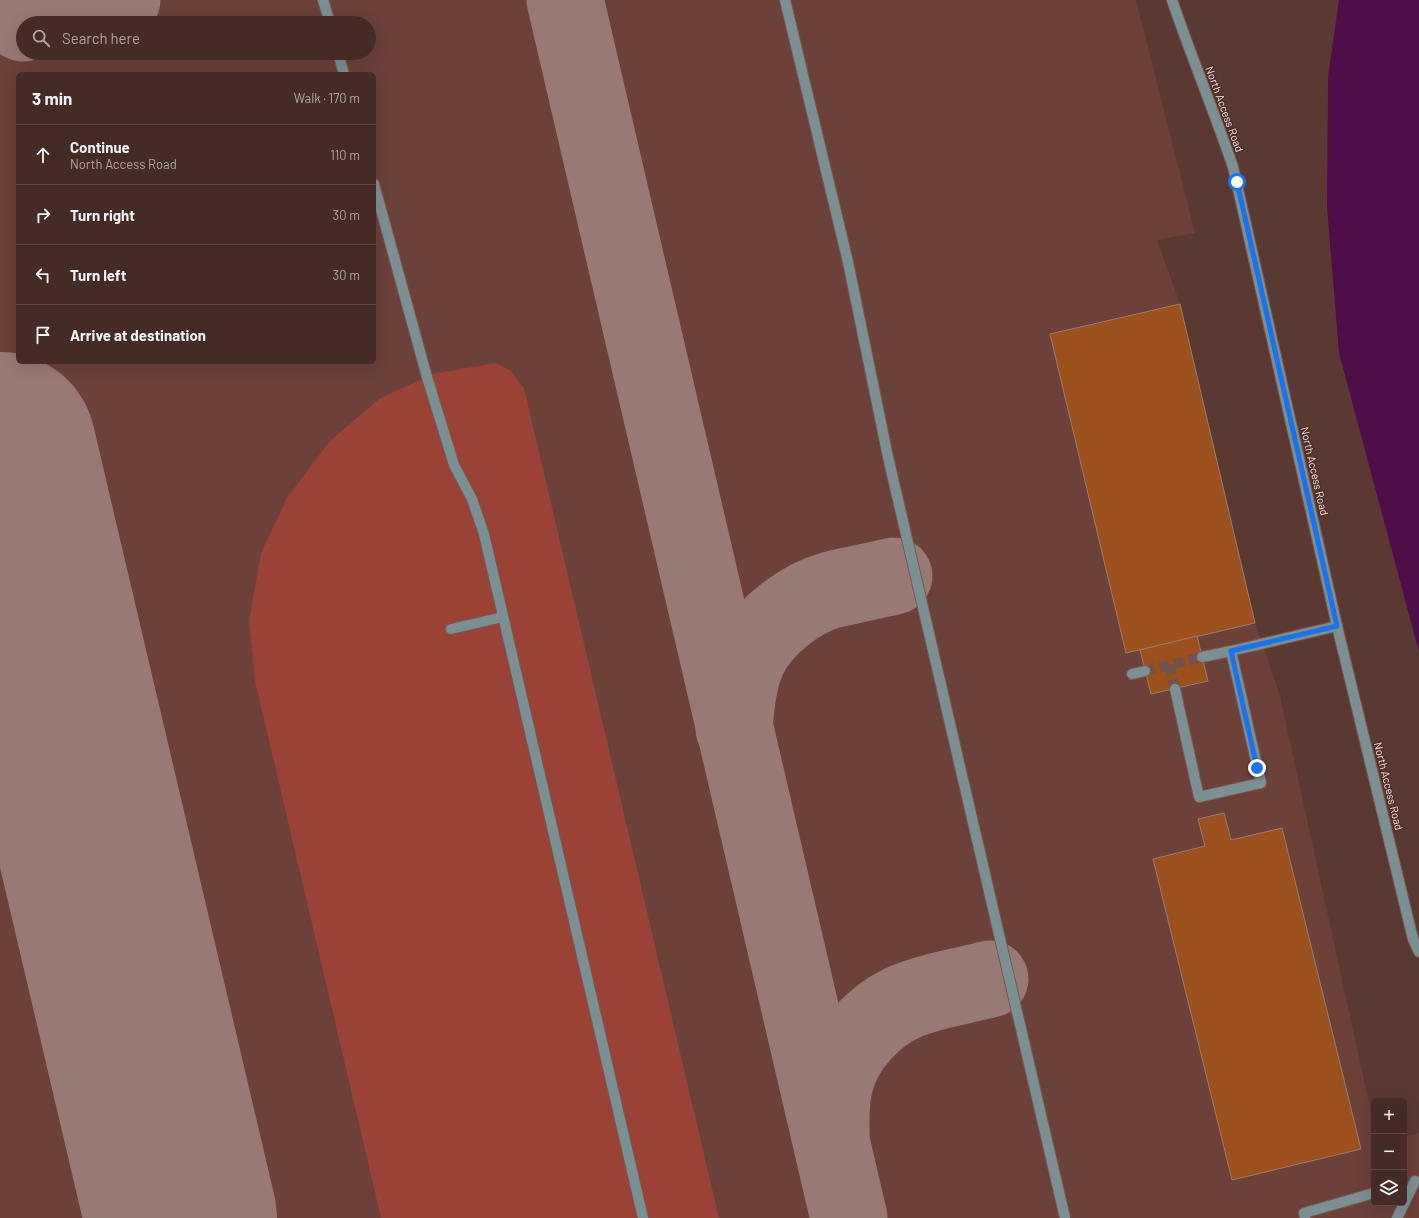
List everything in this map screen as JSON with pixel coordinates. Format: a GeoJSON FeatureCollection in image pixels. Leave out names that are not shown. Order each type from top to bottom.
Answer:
{"type":"FeatureCollection","features":[{"type":"Feature","properties":{"kind":"street"},"geometry":{"type":"LineString","coordinates":[[323,0],[328,16]]}},
{"type":"Feature","properties":{"kind":"street"},"geometry":{"type":"LineString","coordinates":[[785,0],[848,262],[889,465],[1065,1218]]}},
{"type":"Feature","properties":{"kind":"street","name":"North Access Road"},"geometry":{"type":"LineString","coordinates":[[1172,0],[1185,38],[1218,120],[1233,167],[1337,626],[1413,939],[1419,952]]}},
{"type":"Feature","properties":{"kind":"street"},"geometry":{"type":"LineString","coordinates":[[340,60],[343,72]]}},
{"type":"Feature","properties":{"kind":"street"},"geometry":{"type":"LineString","coordinates":[[376,191],[427,377],[454,465],[472,499],[484,534],[643,1218]]}},
{"type":"Feature","properties":{"kind":"street"},"geometry":{"type":"LineString","coordinates":[[451,629],[503,618]]}},
{"type":"Feature","properties":{"kind":"street"},"geometry":{"type":"LineString","coordinates":[[1202,657],[1337,626]]}},
{"type":"Feature","properties":{"kind":"street"},"geometry":{"type":"LineString","coordinates":[[1175,689],[1199,797],[1261,783],[1231,651]]}},
{"type":"Feature","properties":{"kind":"street"},"geometry":{"type":"LineString","coordinates":[[1132,674],[1145,671]]}},
{"type":"Feature","properties":{"kind":"street"},"geometry":{"type":"LineString","coordinates":[[1407,1183],[1417,1181]]}},
{"type":"Feature","properties":{"kind":"street"},"geometry":{"type":"LineString","coordinates":[[1397,1218],[1417,1181]]}},
{"type":"Feature","properties":{"kind":"street"},"geometry":{"type":"LineString","coordinates":[[1306,1218],[1304,1212],[1371,1193]]}},
{"type":"Feature","properties":{"kind":"shaded area"},"geometry":{"type":"Polygon","coordinates":[[[0,0],[1136,0],[1195,233],[1157,240],[1180,304],[1255,623],[1280,696],[1371,1112],[1371,1206],[1407,1206],[1407,1136],[1419,1133],[1419,1218],[0,1218],[0,0]]]}},
{"type":"Feature","properties":{"kind":"shaded area"},"geometry":{"type":"Polygon","coordinates":[[[1318,0],[1419,0],[1419,757],[1314,322],[1318,0]]]}},
{"type":"Feature","properties":{"kind":"shaded area"},"geometry":{"type":"Polygon","coordinates":[[[496,363],[511,371],[524,388],[719,1218],[381,1218],[255,681],[249,621],[261,553],[287,498],[329,442],[379,399],[432,374],[496,363]]]}},
{"type":"Feature","properties":{"kind":"pier"},"geometry":{"type":"Polygon","coordinates":[[[1316,0],[1339,0],[1328,77],[1327,207],[1339,353],[1419,652],[1419,759],[1417,757],[1387,640],[1312,322],[1300,192],[1305,65],[1316,0]]]}},
{"type":"Feature","properties":{"kind":"building"},"geometry":{"type":"Polygon","coordinates":[[[1180,304],[1255,623],[1126,653],[1050,334],[1180,304]]]}},
{"type":"Feature","properties":{"kind":"building"},"geometry":{"type":"Polygon","coordinates":[[[1197,636],[1208,681],[1151,694],[1140,650],[1197,636]]]}},
{"type":"Feature","properties":{"kind":"building"},"geometry":{"type":"Polygon","coordinates":[[[1224,813],[1231,840],[1282,828],[1361,1149],[1232,1180],[1153,859],[1205,846],[1198,819],[1224,813]]]}},
{"type":"Feature","properties":{"kind":"taxiway"},"geometry":{"type":"LineString","coordinates":[[53,16],[122,0]]}},
{"type":"Feature","properties":{"kind":"taxiway"},"geometry":{"type":"LineString","coordinates":[[565,0],[849,1218]]}},
{"type":"Feature","properties":{"kind":"taxiway"},"geometry":{"type":"LineString","coordinates":[[734,729],[738,693],[745,666],[755,647],[772,625],[795,607],[819,594],[894,576]]}},
{"type":"Feature","properties":{"kind":"taxiway"},"geometry":{"type":"LineString","coordinates":[[831,1134],[832,1096],[839,1070],[853,1045],[872,1023],[895,1007],[917,997],[990,979]]}},
{"type":"Feature","properties":{"kind":"runway"},"geometry":{"type":"LineString","coordinates":[[0,448],[181,1218]]}},
{"type":"Feature","properties":{"kind":"tunnel"},"geometry":{"type":"LineString","coordinates":[[1175,689],[1169,665],[1202,657]]}},
{"type":"Feature","properties":{"kind":"tunnel"},"geometry":{"type":"LineString","coordinates":[[1145,671],[1169,665]]}},
{"type":"Feature","properties":{"kind":"route"},"geometry":{"type":"LineString","coordinates":[[1237,182],[1337,626],[1231,651],[1257,768]]}}]}
